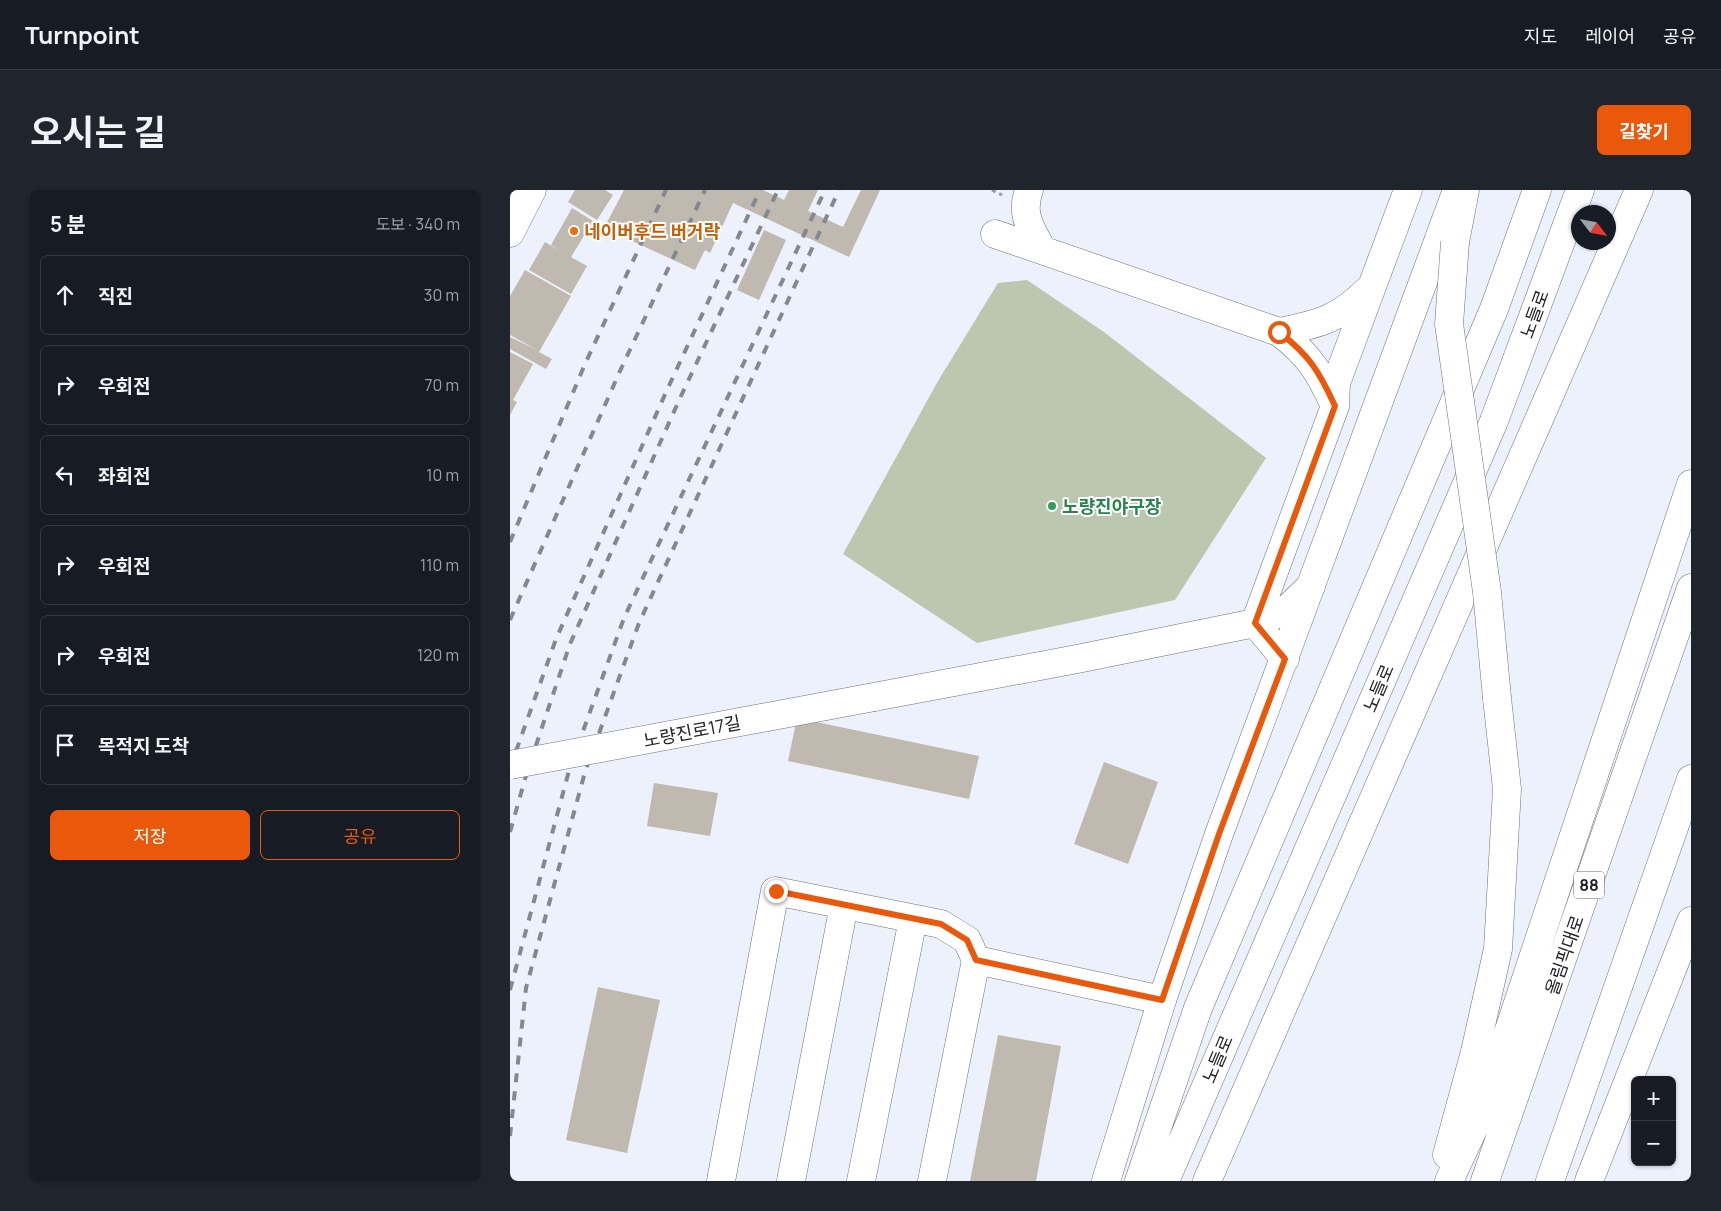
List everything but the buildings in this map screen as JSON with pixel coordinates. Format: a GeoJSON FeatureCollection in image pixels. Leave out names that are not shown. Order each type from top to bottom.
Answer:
{"type":"FeatureCollection","features":[{"type":"Feature","properties":{"kind":"main road"},"geometry":{"type":"LineString","coordinates":[[510,203],[517,190]]}},
{"type":"Feature","properties":{"kind":"main road"},"geometry":{"type":"LineString","coordinates":[[510,233],[532,190]]}},
{"type":"Feature","properties":{"kind":"main road"},"geometry":{"type":"LineString","coordinates":[[1029,190],[1024,203],[1027,221],[1042,250]]}},
{"type":"Feature","properties":{"kind":"main road"},"geometry":{"type":"LineString","coordinates":[[1285,659],[1255,623],[1335,406],[1336,383],[1408,190]]}},
{"type":"Feature","properties":{"kind":"main road"},"geometry":{"type":"LineString","coordinates":[[1106,1181],[1162,1000],[1219,834],[1456,190]]}},
{"type":"Feature","properties":{"kind":"main road"},"geometry":{"type":"LineString","coordinates":[[1440,1181],[1475,1052],[1498,949],[1507,789],[1487,592],[1449,324],[1455,242],[1465,190]]}},
{"type":"Feature","properties":{"kind":"main road","name":"노들로"},"geometry":{"type":"LineString","coordinates":[[1139,1181],[1198,1008],[1494,309],[1537,190]]}},
{"type":"Feature","properties":{"kind":"main road","name":"노들로"},"geometry":{"type":"LineString","coordinates":[[1165,1181],[1494,421],[1580,190]]}},
{"type":"Feature","properties":{"kind":"main road"},"geometry":{"type":"LineString","coordinates":[[1207,1181],[1639,190]]}},
{"type":"Feature","properties":{"kind":"main road"},"geometry":{"type":"LineString","coordinates":[[995,234],[1279,332],[1302,350],[1321,376],[1335,406]]}},
{"type":"Feature","properties":{"kind":"main road"},"geometry":{"type":"LineString","coordinates":[[1279,332],[1326,320],[1350,308],[1372,286]]}},
{"type":"Feature","properties":{"kind":"main road"},"geometry":{"type":"LineString","coordinates":[[1449,1181],[1483,1108],[1691,484]]}},
{"type":"Feature","properties":{"kind":"main road","name":"노량진로17길"},"geometry":{"type":"LineString","coordinates":[[510,766],[1077,660],[1255,623],[1285,611],[1311,586]]}},
{"type":"Feature","properties":{"kind":"main road","name":"올림픽대로"},"geometry":{"type":"LineString","coordinates":[[1485,1181],[1691,588]]}},
{"type":"Feature","properties":{"kind":"main road"},"geometry":{"type":"LineString","coordinates":[[1550,1181],[1691,779]]}},
{"type":"Feature","properties":{"kind":"main road"},"geometry":{"type":"LineString","coordinates":[[721,1181],[776,891],[941,924],[967,940],[976,960],[932,1181]]}},
{"type":"Feature","properties":{"kind":"main road"},"geometry":{"type":"LineString","coordinates":[[791,1181],[844,905]]}},
{"type":"Feature","properties":{"kind":"main road"},"geometry":{"type":"LineString","coordinates":[[862,1181],[913,919]]}},
{"type":"Feature","properties":{"kind":"main road"},"geometry":{"type":"LineString","coordinates":[[1589,1181],[1691,921]]}},
{"type":"Feature","properties":{"kind":"main road"},"geometry":{"type":"LineString","coordinates":[[976,960],[1162,1000]]}},
{"type":"Feature","properties":{"kind":"green space","name":"노량진야구장"},"geometry":{"type":"Polygon","coordinates":[[[1027,280],[1104,332],[1266,458],[1175,600],[977,643],[843,554],[938,381],[998,283],[1027,280]]]}},
{"type":"Feature","properties":{"kind":"railway"},"geometry":{"type":"LineString","coordinates":[[510,542],[585,364],[666,190]]}},
{"type":"Feature","properties":{"kind":"railway"},"geometry":{"type":"LineString","coordinates":[[510,620],[620,371],[705,190]]}},
{"type":"Feature","properties":{"kind":"railway"},"geometry":{"type":"LineString","coordinates":[[510,768],[556,639],[667,390],[760,190]]}},
{"type":"Feature","properties":{"kind":"railway"},"geometry":{"type":"LineString","coordinates":[[510,832],[527,772],[570,644],[681,396],[778,190]]}},
{"type":"Feature","properties":{"kind":"railway"},"geometry":{"type":"LineString","coordinates":[[510,990],[570,767],[624,618],[825,190]]}},
{"type":"Feature","properties":{"kind":"railway"},"geometry":{"type":"LineString","coordinates":[[510,1136],[526,988],[585,772],[639,623],[839,190]]}},
{"type":"Feature","properties":{"kind":"place","name":"네이버후드 버거락"},"geometry":{"type":"Point","coordinates":[574,231]}},
{"type":"Feature","properties":{"kind":"place","name":"노량진야구장"},"geometry":{"type":"Point","coordinates":[1052,506]}},
{"type":"Feature","properties":{"kind":"route"},"geometry":{"type":"LineString","coordinates":[[776,891],[941,924],[967,940],[976,960],[1162,1000],[1219,834],[1285,659],[1255,623],[1335,406],[1321,376],[1302,350],[1279,332]]}}]}
